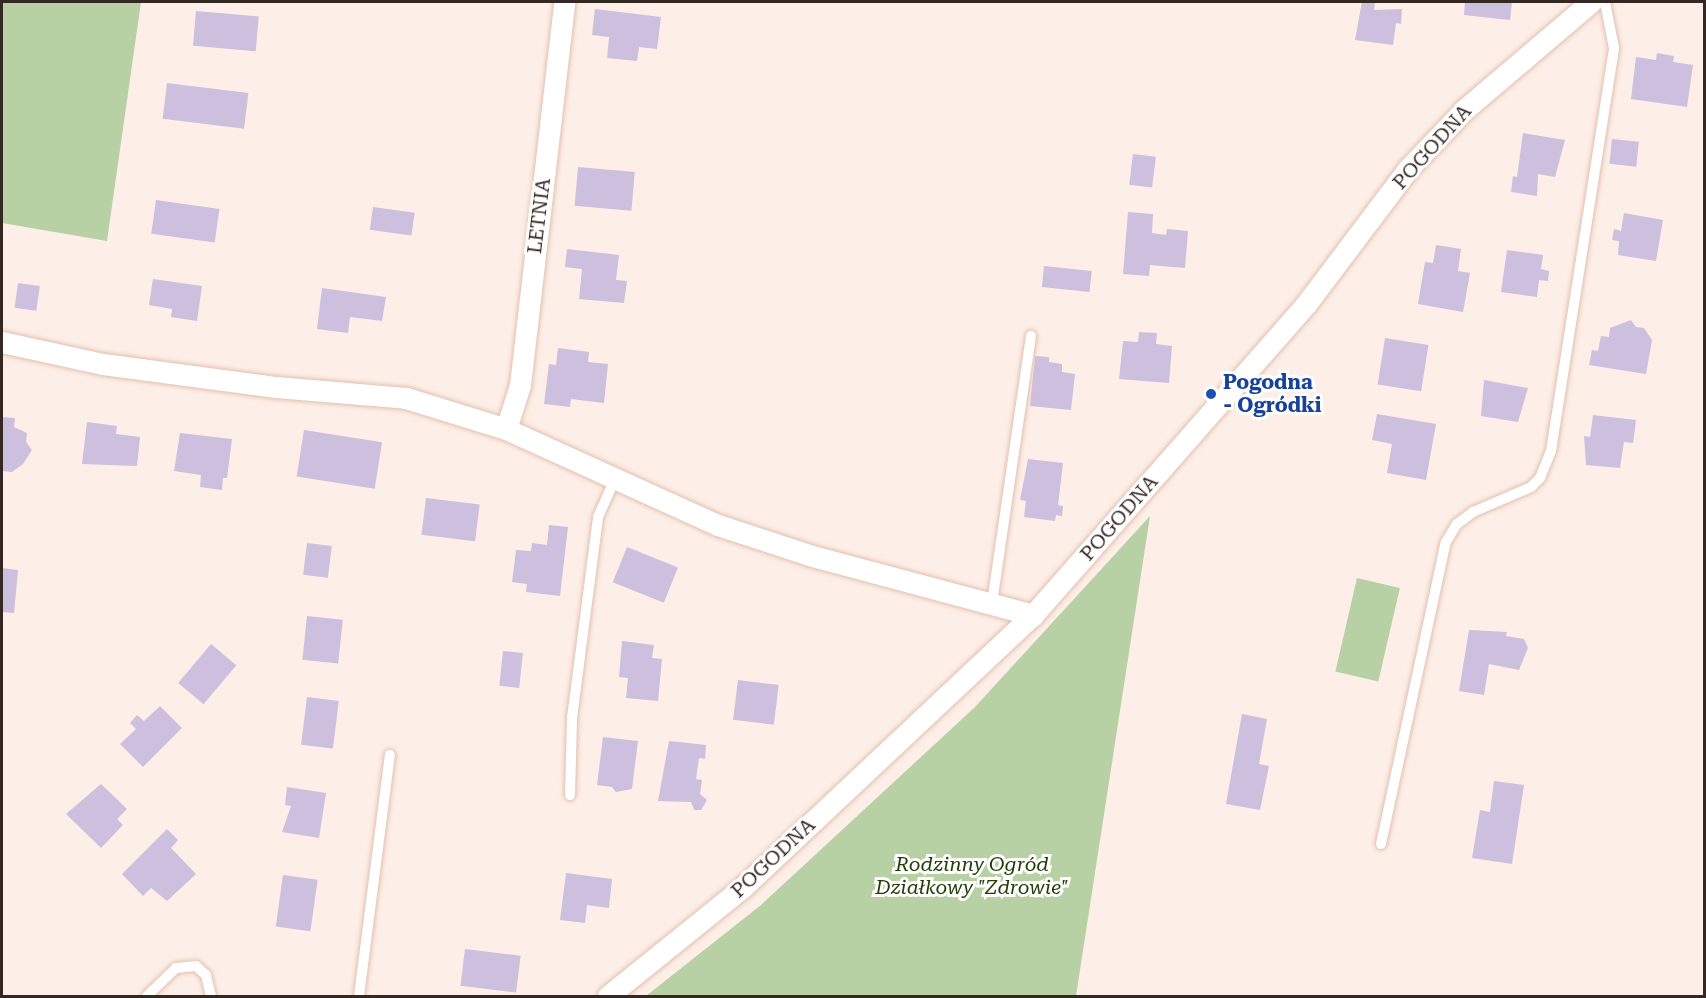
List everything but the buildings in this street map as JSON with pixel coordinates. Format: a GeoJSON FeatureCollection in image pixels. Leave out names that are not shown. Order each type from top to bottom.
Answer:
{"type":"FeatureCollection","features":[{"type":"Feature","properties":{"kind":"street","name":"LETNIA"},"geometry":{"type":"LineString","coordinates":[[506,429],[520,385],[564,2]]}},
{"type":"Feature","properties":{"kind":"street","name":"POGODNA"},"geometry":{"type":"LineString","coordinates":[[608,996],[742,888],[1034,615],[1307,303],[1408,169],[1464,110],[1591,2]]}},
{"type":"Feature","properties":{"kind":"street"},"geometry":{"type":"LineString","coordinates":[[2,342],[103,364],[276,387],[406,398],[506,429],[718,525],[809,555],[1034,615]]}},
{"type":"Feature","properties":{"kind":"lane"},"geometry":{"type":"LineString","coordinates":[[1381,844],[1446,542],[1457,524],[1473,512],[1532,487],[1540,478],[1551,451],[1614,48],[1605,2]]}},
{"type":"Feature","properties":{"kind":"lane"},"geometry":{"type":"LineString","coordinates":[[992,603],[1031,336]]}},
{"type":"Feature","properties":{"kind":"lane"},"geometry":{"type":"LineString","coordinates":[[570,795],[572,718],[598,518],[615,479]]}},
{"type":"Feature","properties":{"kind":"lane"},"geometry":{"type":"LineString","coordinates":[[359,996],[390,755]]}},
{"type":"Feature","properties":{"kind":"lane"},"geometry":{"type":"LineString","coordinates":[[147,996],[176,968],[196,966],[206,975],[211,996]]}},
{"type":"Feature","properties":{"kind":"green space"},"geometry":{"type":"Polygon","coordinates":[[[2,2],[141,2],[107,241],[2,223],[2,2]]]}},
{"type":"Feature","properties":{"kind":"green space","name":"Rodzinny Ogród Działkowy \"Zdrowie\""},"geometry":{"type":"Polygon","coordinates":[[[1150,516],[1076,996],[646,996],[761,905],[975,707],[1150,516]]]}},
{"type":"Feature","properties":{"kind":"green space"},"geometry":{"type":"Polygon","coordinates":[[[1357,578],[1400,588],[1378,681],[1335,672],[1357,578]]]}},
{"type":"Feature","properties":{"kind":"place","name":"Pogodna - Ogródki"},"geometry":{"type":"Point","coordinates":[1211,394]}}]}
